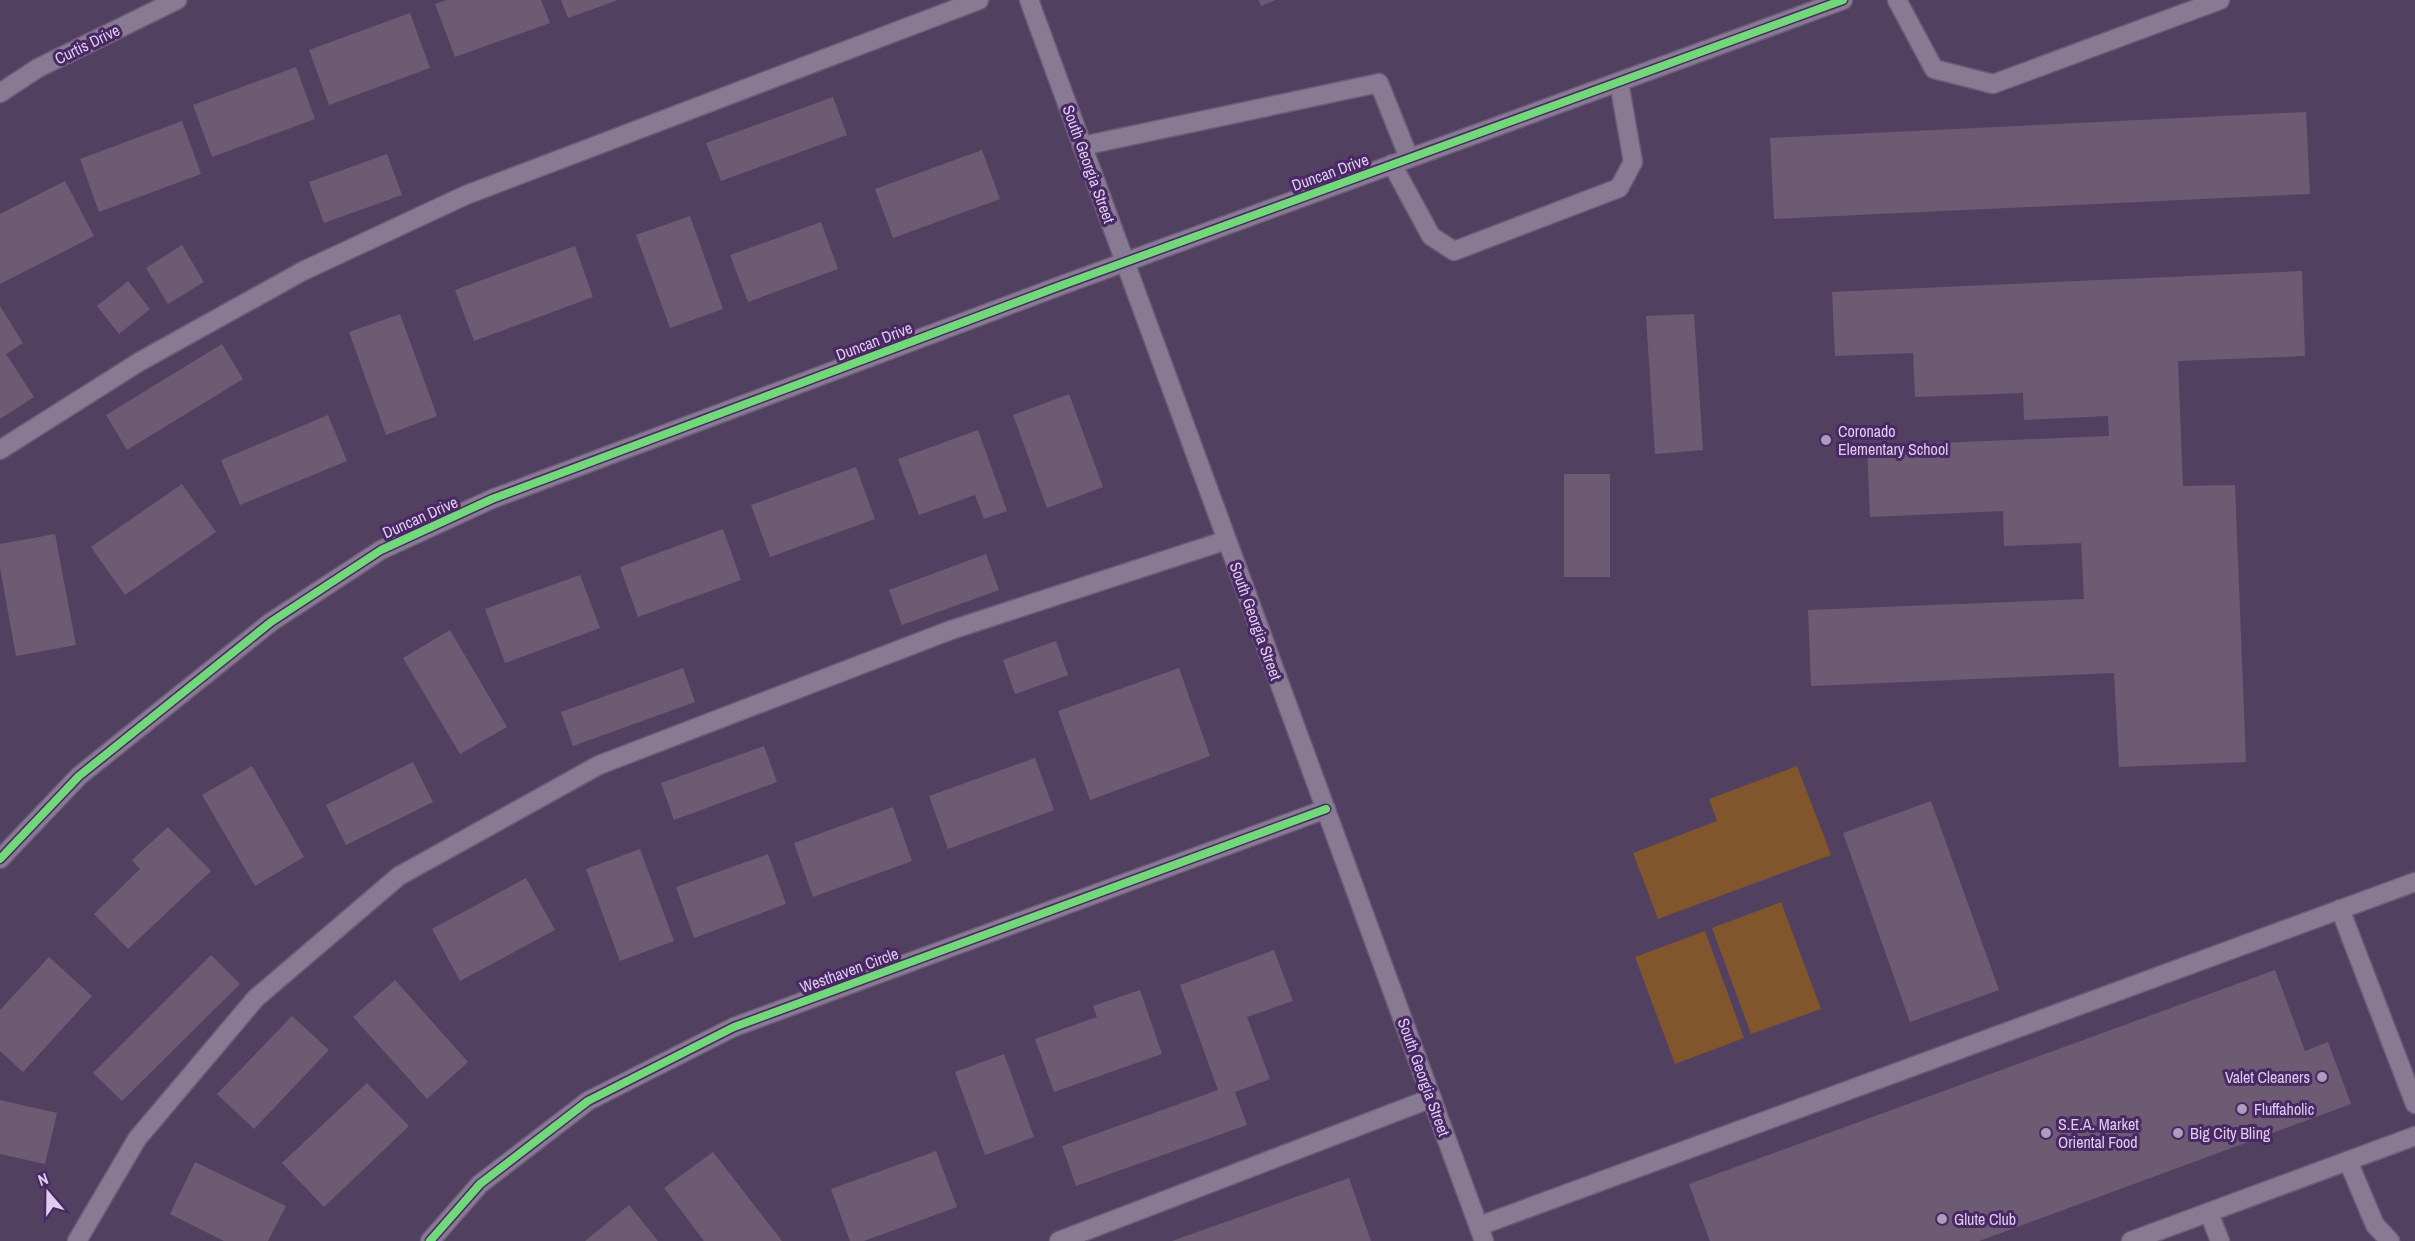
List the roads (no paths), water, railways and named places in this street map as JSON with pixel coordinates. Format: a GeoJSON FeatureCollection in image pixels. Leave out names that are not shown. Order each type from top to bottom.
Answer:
{"type":"FeatureCollection","features":[{"type":"Feature","properties":{"kind":"street","name":"Curtis Drive"},"geometry":{"type":"LineString","coordinates":[[0,93],[38,68],[177,0]]}},
{"type":"Feature","properties":{"kind":"street"},"geometry":{"type":"LineString","coordinates":[[0,450],[139,362],[303,271],[466,195],[979,0]]}},
{"type":"Feature","properties":{"kind":"street","name":"South Georgia Street"},"geometry":{"type":"LineString","coordinates":[[1029,0],[1482,1233]]}},
{"type":"Feature","properties":{"kind":"street","name":"Duncan Drive"},"geometry":{"type":"LineString","coordinates":[[0,859],[79,776],[106,754],[270,622],[381,550],[492,499],[1125,261],[1843,0]]}},
{"type":"Feature","properties":{"kind":"street"},"geometry":{"type":"LineString","coordinates":[[1897,0],[1934,69],[1993,84],[2220,0]]}},
{"type":"Feature","properties":{"kind":"street"},"geometry":{"type":"LineString","coordinates":[[1082,146],[1378,83],[1400,161],[1431,236],[1454,250],[1619,188],[1633,162],[1619,82]]}},
{"type":"Feature","properties":{"kind":"street"},"geometry":{"type":"LineString","coordinates":[[77,1241],[137,1139],[256,998],[399,876],[599,765],[951,630],[1227,540]]}},
{"type":"Feature","properties":{"kind":"street","name":"Westhaven Circle"},"geometry":{"type":"LineString","coordinates":[[430,1241],[480,1184],[588,1101],[734,1026],[1326,809]]}},
{"type":"Feature","properties":{"kind":"street"},"geometry":{"type":"LineString","coordinates":[[1482,1233],[2415,882]]}},
{"type":"Feature","properties":{"kind":"street"},"geometry":{"type":"LineString","coordinates":[[2340,909],[2415,1104]]}},
{"type":"Feature","properties":{"kind":"street"},"geometry":{"type":"LineString","coordinates":[[1059,1241],[1432,1098]]}},
{"type":"Feature","properties":{"kind":"street"},"geometry":{"type":"LineString","coordinates":[[2131,1241],[2415,1136]]}},
{"type":"Feature","properties":{"kind":"street"},"geometry":{"type":"LineString","coordinates":[[2348,1161],[2375,1225],[2390,1241]]}},
{"type":"Feature","properties":{"kind":"street"},"geometry":{"type":"LineString","coordinates":[[2209,1213],[2220,1241]]}},
{"type":"Feature","properties":{"kind":"place","name":"Coronado Elementary School"},"geometry":{"type":"Point","coordinates":[1826,440]}},
{"type":"Feature","properties":{"kind":"place","name":"Valet Cleaners"},"geometry":{"type":"Point","coordinates":[2322,1077]}},
{"type":"Feature","properties":{"kind":"place","name":"Fluffaholic"},"geometry":{"type":"Point","coordinates":[2242,1109]}},
{"type":"Feature","properties":{"kind":"place","name":"S.E.A. Market Oriental Food"},"geometry":{"type":"Point","coordinates":[2046,1133]}},
{"type":"Feature","properties":{"kind":"place","name":"Big City Bling"},"geometry":{"type":"Point","coordinates":[2178,1133]}},
{"type":"Feature","properties":{"kind":"place","name":"Glute Club"},"geometry":{"type":"Point","coordinates":[1942,1219]}}]}
